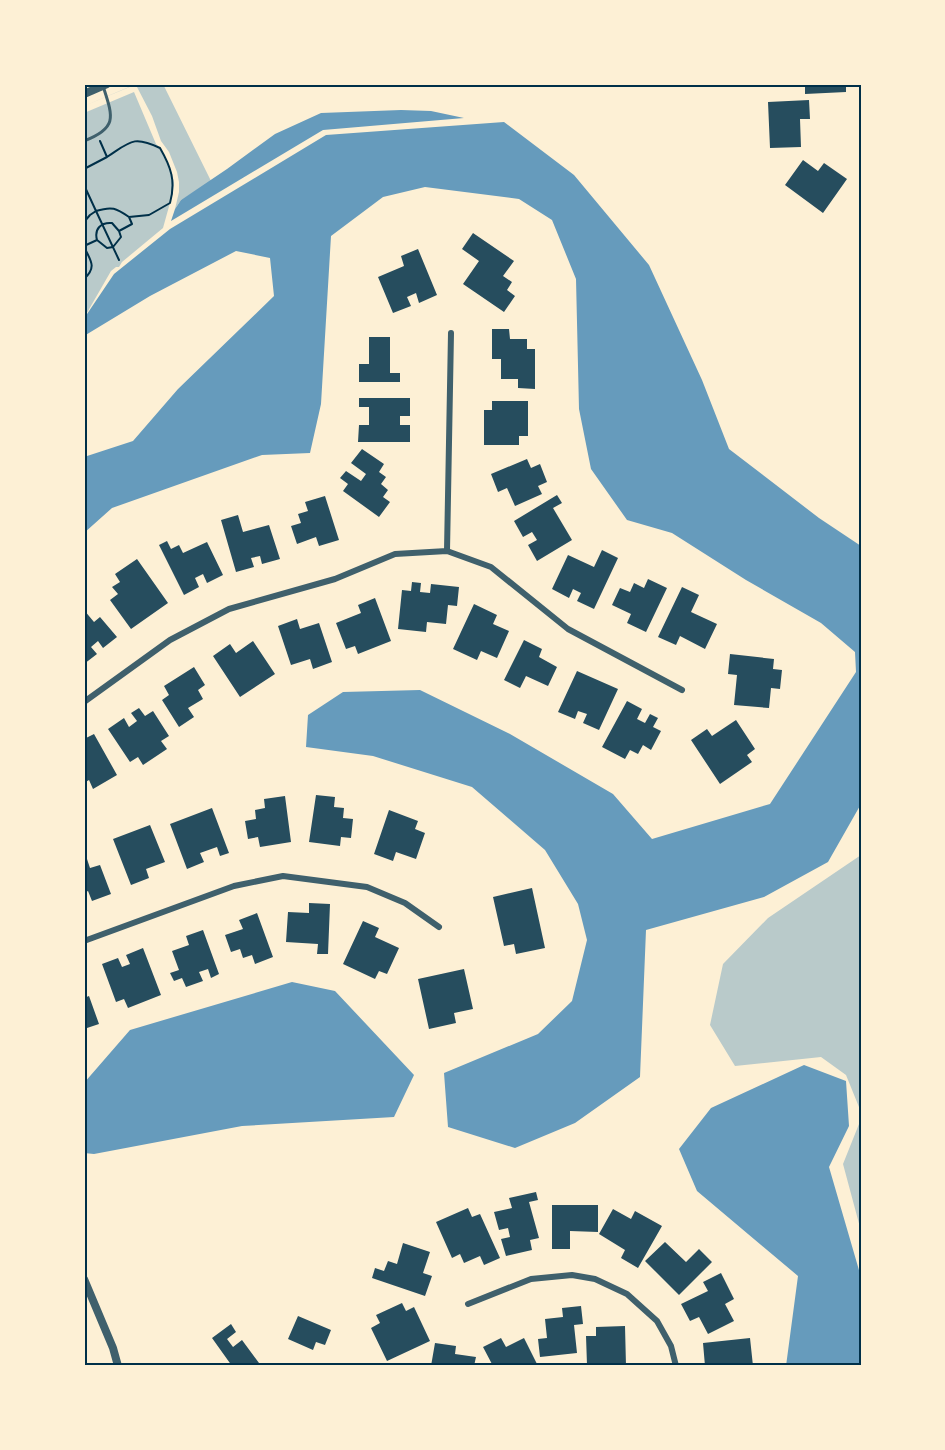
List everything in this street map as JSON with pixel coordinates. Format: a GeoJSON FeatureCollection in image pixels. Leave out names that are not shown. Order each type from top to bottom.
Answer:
{"type":"FeatureCollection","features":[{"type":"Feature","properties":{"kind":"street"},"geometry":{"type":"LineString","coordinates":[[84,94],[105,85]]}},
{"type":"Feature","properties":{"kind":"street"},"geometry":{"type":"LineString","coordinates":[[447,551],[451,333]]}},
{"type":"Feature","properties":{"kind":"street"},"geometry":{"type":"LineString","coordinates":[[84,702],[170,640],[229,609],[335,579],[395,554],[447,551],[491,567],[568,628],[682,690]]}},
{"type":"Feature","properties":{"kind":"street"},"geometry":{"type":"LineString","coordinates":[[84,941],[234,886],[283,876],[367,887],[405,903],[439,927]]}},
{"type":"Feature","properties":{"kind":"street"},"geometry":{"type":"LineString","coordinates":[[468,1304],[531,1279],[572,1275],[595,1279],[627,1294],[657,1321],[671,1346],[676,1366]]}},
{"type":"Feature","properties":{"kind":"street"},"geometry":{"type":"LineString","coordinates":[[84,1279],[113,1348],[118,1366]]}},
{"type":"Feature","properties":{"kind":"lane"},"geometry":{"type":"LineString","coordinates":[[84,141],[105,131],[111,116],[105,85]]}},
{"type":"Feature","properties":{"kind":"path"},"geometry":{"type":"LineString","coordinates":[[98,136],[106,157]]}},
{"type":"Feature","properties":{"kind":"path"},"geometry":{"type":"LineString","coordinates":[[84,169],[130,143],[140,140],[160,148],[174,183],[170,203],[149,215],[129,217]]}},
{"type":"Feature","properties":{"kind":"path"},"geometry":{"type":"LineString","coordinates":[[84,185],[119,260]]}},
{"type":"Feature","properties":{"kind":"path"},"geometry":{"type":"LineString","coordinates":[[84,222],[96,211],[112,208],[129,217],[132,224],[119,231]]}},
{"type":"Feature","properties":{"kind":"path"},"geometry":{"type":"LineString","coordinates":[[112,223],[119,231],[121,237],[113,247],[107,248],[97,240],[96,231],[103,224],[112,223]]}},
{"type":"Feature","properties":{"kind":"path"},"geometry":{"type":"LineString","coordinates":[[84,279],[91,273],[92,263],[84,247],[97,240]]}},
{"type":"Feature","properties":{"kind":"shaded area"},"geometry":{"type":"Polygon","coordinates":[[[136,84],[163,84],[211,181],[181,200],[175,209],[179,192],[177,172],[137,87],[132,86],[84,106],[136,84]]]}},
{"type":"Feature","properties":{"kind":"shaded area"},"geometry":{"type":"Polygon","coordinates":[[[134,92],[156,144],[172,174],[173,192],[163,228],[119,267],[111,271],[84,318],[84,113],[134,92]]]}},
{"type":"Feature","properties":{"kind":"shaded area"},"geometry":{"type":"Polygon","coordinates":[[[861,855],[861,1112],[846,1075],[821,1057],[735,1066],[710,1025],[723,964],[768,918],[861,855]]]}},
{"type":"Feature","properties":{"kind":"shaded area"},"geometry":{"type":"Polygon","coordinates":[[[861,1119],[861,1231],[843,1164],[861,1119]]]}},
{"type":"Feature","properties":{"kind":"water"},"geometry":{"type":"Polygon","coordinates":[[[431,111],[464,118],[323,130],[171,221],[181,200],[275,134],[321,113],[431,111]]]}},
{"type":"Feature","properties":{"kind":"water"},"geometry":{"type":"Polygon","coordinates":[[[504,122],[574,175],[649,265],[702,380],[729,449],[819,518],[861,546],[861,804],[828,862],[764,897],[646,930],[640,1077],[575,1123],[515,1148],[448,1127],[444,1073],[538,1034],[572,1001],[587,940],[578,904],[545,850],[472,787],[373,756],[306,747],[308,715],[343,692],[420,690],[510,734],[613,794],[652,839],[770,804],[856,672],[855,652],[821,623],[746,580],[672,533],[627,520],[591,469],[579,409],[576,279],[552,220],[519,199],[425,187],[383,197],[331,236],[321,404],[310,453],[262,455],[112,508],[84,533],[84,457],[133,441],[178,389],[274,296],[270,258],[236,251],[150,296],[84,336],[85,317],[114,274],[170,229],[326,135],[504,122]]]}},
{"type":"Feature","properties":{"kind":"water"},"geometry":{"type":"Polygon","coordinates":[[[292,982],[335,991],[414,1075],[394,1117],[242,1126],[94,1154],[84,1153],[84,1083],[130,1030],[292,982]]]}},
{"type":"Feature","properties":{"kind":"water"},"geometry":{"type":"Polygon","coordinates":[[[804,1065],[846,1081],[849,1126],[829,1167],[861,1277],[861,1366],[786,1366],[798,1276],[697,1191],[679,1149],[711,1108],[804,1065]]]}},
{"type":"Feature","properties":{"kind":"building"},"geometry":{"type":"Polygon","coordinates":[[[805,84],[846,84],[846,92],[805,94],[805,84]]]}},
{"type":"Feature","properties":{"kind":"building"},"geometry":{"type":"Polygon","coordinates":[[[809,100],[810,119],[800,119],[801,147],[770,148],[768,102],[809,100]]]}},
{"type":"Feature","properties":{"kind":"building"},"geometry":{"type":"Polygon","coordinates":[[[803,160],[818,171],[824,163],[847,179],[823,213],[785,185],[803,160]]]}},
{"type":"Feature","properties":{"kind":"building"},"geometry":{"type":"Polygon","coordinates":[[[473,233],[514,261],[503,276],[512,282],[507,290],[515,296],[504,312],[463,284],[479,261],[462,249],[473,233]]]}},
{"type":"Feature","properties":{"kind":"building"},"geometry":{"type":"Polygon","coordinates":[[[418,249],[437,295],[419,303],[416,293],[407,297],[411,306],[393,313],[378,277],[404,266],[401,256],[418,249]]]}},
{"type":"Feature","properties":{"kind":"building"},"geometry":{"type":"Polygon","coordinates":[[[492,329],[509,329],[510,339],[527,339],[527,349],[535,349],[535,389],[518,388],[518,379],[501,379],[501,359],[492,359],[492,329]]]}},
{"type":"Feature","properties":{"kind":"building"},"geometry":{"type":"Polygon","coordinates":[[[369,337],[390,337],[390,373],[400,373],[400,382],[359,382],[359,364],[369,364],[369,337]]]}},
{"type":"Feature","properties":{"kind":"building"},"geometry":{"type":"Polygon","coordinates":[[[359,398],[410,398],[410,416],[400,416],[400,425],[410,425],[410,442],[358,442],[359,425],[369,425],[369,407],[359,407],[359,398]]]}},
{"type":"Feature","properties":{"kind":"building"},"geometry":{"type":"Polygon","coordinates":[[[492,401],[528,401],[528,436],[519,436],[519,445],[484,445],[484,410],[492,410],[492,401]]]}},
{"type":"Feature","properties":{"kind":"building"},"geometry":{"type":"Polygon","coordinates":[[[362,449],[384,464],[379,472],[386,477],[381,484],[388,490],[383,497],[390,502],[379,517],[343,491],[348,484],[340,478],[346,471],[361,481],[366,474],[351,463],[362,449]]]}},
{"type":"Feature","properties":{"kind":"building"},"geometry":{"type":"Polygon","coordinates":[[[527,459],[531,468],[540,464],[547,482],[538,486],[542,494],[515,506],[507,488],[498,492],[491,474],[527,459]]]}},
{"type":"Feature","properties":{"kind":"building"},"geometry":{"type":"Polygon","coordinates":[[[557,495],[562,503],[553,508],[572,540],[537,561],[528,545],[537,540],[532,532],[523,537],[514,521],[557,495]]]}},
{"type":"Feature","properties":{"kind":"building"},"geometry":{"type":"Polygon","coordinates":[[[325,496],[339,540],[319,546],[316,537],[297,544],[291,526],[301,523],[298,514],[308,511],[305,502],[325,496]]]}},
{"type":"Feature","properties":{"kind":"building"},"geometry":{"type":"Polygon","coordinates":[[[238,515],[243,532],[269,525],[280,559],[262,564],[260,556],[251,558],[254,567],[236,572],[221,520],[238,515]]]}},
{"type":"Feature","properties":{"kind":"building"},"geometry":{"type":"Polygon","coordinates":[[[167,541],[171,549],[179,545],[183,553],[207,542],[223,575],[207,583],[203,574],[195,578],[199,587],[184,595],[159,545],[167,541]]]}},
{"type":"Feature","properties":{"kind":"building"},"geometry":{"type":"Polygon","coordinates":[[[602,550],[618,558],[594,609],[577,601],[581,593],[573,589],[569,598],[552,589],[568,555],[594,567],[602,550]]]}},
{"type":"Feature","properties":{"kind":"building"},"geometry":{"type":"Polygon","coordinates":[[[137,559],[168,603],[131,629],[110,600],[118,594],[112,587],[120,582],[115,574],[137,559]]]}},
{"type":"Feature","properties":{"kind":"building"},"geometry":{"type":"Polygon","coordinates":[[[648,579],[667,588],[646,632],[627,623],[631,614],[612,605],[620,588],[630,592],[634,583],[644,588],[648,579]]]}},
{"type":"Feature","properties":{"kind":"building"},"geometry":{"type":"Polygon","coordinates":[[[412,582],[421,583],[420,592],[430,593],[431,584],[459,587],[457,606],[448,605],[446,624],[427,622],[426,632],[398,629],[402,590],[411,591],[412,582]]]}},
{"type":"Feature","properties":{"kind":"building"},"geometry":{"type":"Polygon","coordinates":[[[682,587],[699,595],[691,612],[717,624],[705,649],[680,636],[676,645],[658,637],[682,587]]]}},
{"type":"Feature","properties":{"kind":"building"},"geometry":{"type":"Polygon","coordinates":[[[375,598],[391,641],[358,654],[355,646],[346,649],[336,623],[361,613],[358,605],[375,598]]]}},
{"type":"Feature","properties":{"kind":"building"},"geometry":{"type":"Polygon","coordinates":[[[474,604],[497,615],[493,624],[509,631],[497,658],[481,651],[477,660],[453,649],[474,604]]]}},
{"type":"Feature","properties":{"kind":"building"},"geometry":{"type":"Polygon","coordinates":[[[84,610],[94,622],[100,617],[117,637],[103,648],[98,641],[91,647],[97,654],[84,664],[84,610]]]}},
{"type":"Feature","properties":{"kind":"building"},"geometry":{"type":"Polygon","coordinates":[[[297,619],[300,629],[319,623],[332,662],[313,669],[310,659],[291,665],[278,626],[297,619]]]}},
{"type":"Feature","properties":{"kind":"building"},"geometry":{"type":"Polygon","coordinates":[[[524,640],[542,649],[539,657],[557,667],[548,686],[526,676],[520,688],[504,680],[524,640]]]}},
{"type":"Feature","properties":{"kind":"building"},"geometry":{"type":"Polygon","coordinates":[[[253,641],[275,674],[240,697],[213,656],[230,644],[236,653],[253,641]]]}},
{"type":"Feature","properties":{"kind":"building"},"geometry":{"type":"Polygon","coordinates":[[[730,654],[774,659],[773,669],[782,670],[780,689],[771,688],[769,708],[734,705],[737,675],[728,674],[730,654]]]}},
{"type":"Feature","properties":{"kind":"building"},"geometry":{"type":"Polygon","coordinates":[[[194,667],[205,685],[198,690],[203,699],[188,708],[194,717],[179,727],[162,700],[169,695],[164,686],[194,667]]]}},
{"type":"Feature","properties":{"kind":"building"},"geometry":{"type":"Polygon","coordinates":[[[577,671],[618,689],[599,730],[583,723],[587,714],[578,711],[575,719],[558,712],[577,671]]]}},
{"type":"Feature","properties":{"kind":"building"},"geometry":{"type":"Polygon","coordinates":[[[627,701],[642,709],[637,719],[645,723],[650,714],[658,718],[653,727],[661,731],[651,750],[643,745],[638,754],[630,750],[625,759],[602,747],[627,701]]]}},
{"type":"Feature","properties":{"kind":"building"},"geometry":{"type":"Polygon","coordinates":[[[139,708],[145,716],[153,711],[169,736],[161,741],[167,749],[143,765],[138,757],[130,762],[108,729],[124,718],[129,727],[137,721],[131,713],[139,708]]]}},
{"type":"Feature","properties":{"kind":"building"},"geometry":{"type":"Polygon","coordinates":[[[736,720],[755,749],[747,755],[752,762],[720,784],[691,740],[707,729],[712,736],[736,720]]]}},
{"type":"Feature","properties":{"kind":"building"},"geometry":{"type":"Polygon","coordinates":[[[94,734],[117,775],[93,789],[89,780],[84,783],[84,739],[94,734]]]}},
{"type":"Feature","properties":{"kind":"building"},"geometry":{"type":"Polygon","coordinates":[[[316,795],[335,797],[334,807],[344,808],[343,818],[353,819],[351,838],[341,837],[340,846],[309,842],[316,795]]]}},
{"type":"Feature","properties":{"kind":"building"},"geometry":{"type":"Polygon","coordinates":[[[285,796],[291,842],[260,847],[258,837],[248,839],[245,821],[256,819],[255,810],[265,808],[264,799],[285,796]]]}},
{"type":"Feature","properties":{"kind":"building"},"geometry":{"type":"Polygon","coordinates":[[[212,808],[229,853],[220,856],[217,847],[200,853],[204,862],[187,869],[170,824],[212,808]]]}},
{"type":"Feature","properties":{"kind":"building"},"geometry":{"type":"Polygon","coordinates":[[[389,810],[418,821],[415,829],[425,833],[416,859],[396,852],[393,861],[374,854],[389,810]]]}},
{"type":"Feature","properties":{"kind":"building"},"geometry":{"type":"Polygon","coordinates":[[[150,825],[165,862],[146,869],[149,878],[131,885],[113,839],[150,825]]]}},
{"type":"Feature","properties":{"kind":"building"},"geometry":{"type":"Polygon","coordinates":[[[87,859],[90,868],[100,865],[111,894],[92,901],[88,891],[84,893],[84,860],[87,859]]]}},
{"type":"Feature","properties":{"kind":"building"},"geometry":{"type":"Polygon","coordinates":[[[532,888],[545,948],[516,954],[514,944],[504,946],[493,897],[532,888]]]}},
{"type":"Feature","properties":{"kind":"building"},"geometry":{"type":"Polygon","coordinates":[[[309,903],[330,904],[328,954],[317,954],[318,944],[286,942],[288,912],[309,913],[309,903]]]}},
{"type":"Feature","properties":{"kind":"building"},"geometry":{"type":"Polygon","coordinates":[[[257,913],[273,957],[255,964],[252,955],[243,958],[240,949],[231,952],[225,935],[243,929],[239,920],[257,913]]]}},
{"type":"Feature","properties":{"kind":"building"},"geometry":{"type":"Polygon","coordinates":[[[363,921],[379,928],[375,937],[399,948],[387,974],[379,971],[375,979],[343,964],[363,921]]]}},
{"type":"Feature","properties":{"kind":"building"},"geometry":{"type":"Polygon","coordinates":[[[203,930],[219,974],[211,978],[208,969],[199,972],[203,981],[186,987],[182,978],[174,981],[170,973],[179,970],[172,951],[189,945],[186,936],[203,930]]]}},
{"type":"Feature","properties":{"kind":"building"},"geometry":{"type":"Polygon","coordinates":[[[143,948],[161,995],[128,1008],[124,999],[116,1002],[102,964],[118,958],[122,967],[130,964],[126,955],[143,948]]]}},
{"type":"Feature","properties":{"kind":"building"},"geometry":{"type":"Polygon","coordinates":[[[464,969],[473,1009],[454,1013],[456,1023],[429,1029],[418,979],[464,969]]]}},
{"type":"Feature","properties":{"kind":"building"},"geometry":{"type":"Polygon","coordinates":[[[89,996],[99,1024],[84,1029],[84,998],[89,996]]]}},
{"type":"Feature","properties":{"kind":"building"},"geometry":{"type":"Polygon","coordinates":[[[536,1192],[538,1200],[529,1202],[539,1238],[530,1240],[532,1250],[506,1256],[501,1239],[510,1237],[508,1228],[499,1230],[494,1212],[512,1208],[509,1198],[536,1192]]]}},
{"type":"Feature","properties":{"kind":"building"},"geometry":{"type":"Polygon","coordinates":[[[552,1205],[598,1205],[598,1232],[570,1231],[570,1249],[552,1249],[552,1205]]]}},
{"type":"Feature","properties":{"kind":"building"},"geometry":{"type":"Polygon","coordinates":[[[468,1208],[472,1217],[480,1214],[500,1258],[484,1265],[480,1256],[464,1263],[460,1254],[452,1258],[436,1222],[468,1208]]]}},
{"type":"Feature","properties":{"kind":"building"},"geometry":{"type":"Polygon","coordinates":[[[613,1209],[631,1219],[635,1211],[662,1226],[638,1268],[621,1258],[625,1250],[599,1234],[613,1209]]]}},
{"type":"Feature","properties":{"kind":"building"},"geometry":{"type":"Polygon","coordinates":[[[665,1242],[686,1262],[699,1249],[712,1262],[679,1295],[645,1261],[665,1242]]]}},
{"type":"Feature","properties":{"kind":"building"},"geometry":{"type":"Polygon","coordinates":[[[403,1243],[430,1252],[423,1273],[432,1276],[425,1296],[372,1278],[375,1268],[384,1271],[388,1261],[397,1264],[403,1243]]]}},
{"type":"Feature","properties":{"kind":"building"},"geometry":{"type":"Polygon","coordinates":[[[721,1273],[734,1299],[725,1304],[734,1321],[708,1334],[699,1317],[690,1321],[681,1304],[708,1291],[703,1282],[721,1273]]]}},
{"type":"Feature","properties":{"kind":"building"},"geometry":{"type":"Polygon","coordinates":[[[402,1303],[406,1311],[414,1307],[430,1341],[387,1361],[371,1328],[380,1323],[376,1315],[402,1303]]]}},
{"type":"Feature","properties":{"kind":"building"},"geometry":{"type":"Polygon","coordinates":[[[581,1306],[583,1324],[574,1325],[577,1353],[540,1357],[538,1339],[547,1338],[545,1319],[563,1317],[562,1308],[581,1306]]]}},
{"type":"Feature","properties":{"kind":"building"},"geometry":{"type":"Polygon","coordinates":[[[298,1316],[331,1330],[325,1345],[316,1342],[313,1350],[288,1339],[298,1316]]]}},
{"type":"Feature","properties":{"kind":"building"},"geometry":{"type":"Polygon","coordinates":[[[231,1324],[236,1332],[227,1339],[233,1347],[242,1340],[259,1363],[255,1366],[232,1366],[212,1338],[231,1324]]]}},
{"type":"Feature","properties":{"kind":"building"},"geometry":{"type":"Polygon","coordinates":[[[625,1326],[626,1366],[587,1365],[586,1336],[596,1336],[596,1327],[625,1326]]]}},
{"type":"Feature","properties":{"kind":"building"},"geometry":{"type":"Polygon","coordinates":[[[501,1338],[506,1347],[524,1338],[537,1364],[534,1366],[493,1366],[483,1347],[501,1338]]]}},
{"type":"Feature","properties":{"kind":"building"},"geometry":{"type":"Polygon","coordinates":[[[750,1338],[753,1366],[705,1366],[703,1343],[750,1338]]]}},
{"type":"Feature","properties":{"kind":"building"},"geometry":{"type":"Polygon","coordinates":[[[435,1343],[456,1346],[455,1354],[476,1357],[474,1366],[431,1366],[435,1343]]]}}]}
